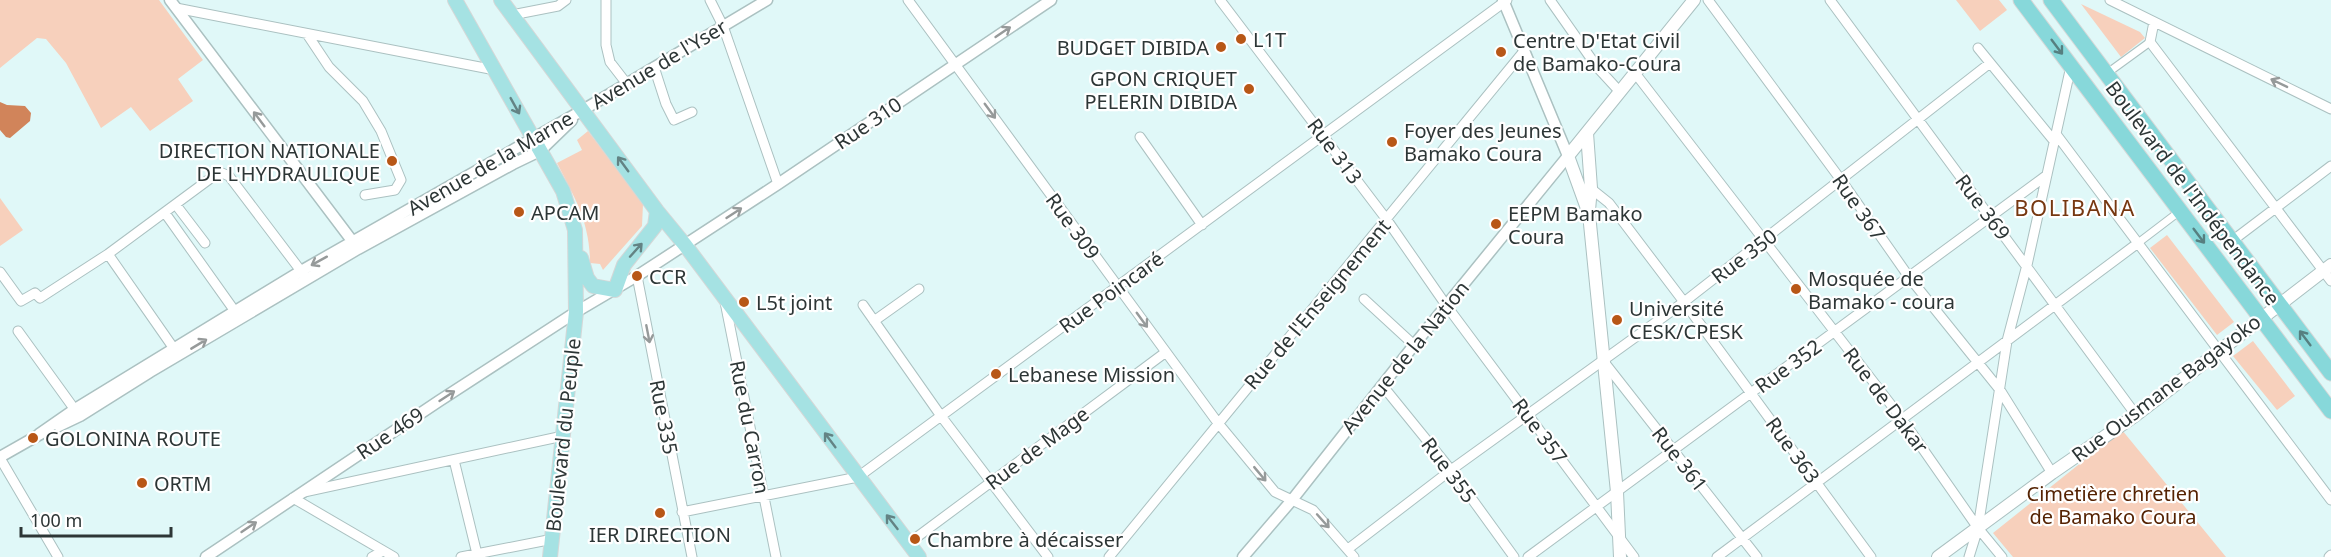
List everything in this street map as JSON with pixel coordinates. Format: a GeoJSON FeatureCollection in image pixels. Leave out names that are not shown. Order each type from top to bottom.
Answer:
{"type":"FeatureCollection","features":[{"type":"Feature","properties":{"kind":"highway","name":"Boulevard de l'Indépendance"},"geometry":{"type":"LineString","coordinates":[[2021,0],[2331,411]]}},
{"type":"Feature","properties":{"kind":"highway","name":"Boulevard de l'Indépendance"},"geometry":{"type":"LineString","coordinates":[[2051,0],[2331,374]]}},
{"type":"Feature","properties":{"kind":"main road"},"geometry":{"type":"LineString","coordinates":[[455,0],[563,191],[587,278],[593,286],[615,290],[624,265],[655,226],[657,211]]}},
{"type":"Feature","properties":{"kind":"main road"},"geometry":{"type":"LineString","coordinates":[[501,0],[657,211],[686,245],[919,557]]}},
{"type":"Feature","properties":{"kind":"main road"},"geometry":{"type":"LineString","coordinates":[[1589,214],[1568,156],[1694,0]]}},
{"type":"Feature","properties":{"kind":"main road"},"geometry":{"type":"LineString","coordinates":[[1587,133],[1591,188],[1589,214],[1617,492],[1620,557]]}},
{"type":"Feature","properties":{"kind":"main road","name":"Boulevard du Peuple"},"geometry":{"type":"LineString","coordinates":[[550,557],[576,312],[577,244]]}},
{"type":"Feature","properties":{"kind":"main road","name":"Rue Ousmane Bagayoko"},"geometry":{"type":"LineString","coordinates":[[1938,557],[2052,472],[2136,415],[2278,303],[2327,268]]}},
{"type":"Feature","properties":{"kind":"street"},"geometry":{"type":"LineString","coordinates":[[512,15],[538,12],[558,6],[566,0]]}},
{"type":"Feature","properties":{"kind":"street"},"geometry":{"type":"LineString","coordinates":[[606,0],[606,45],[610,62],[627,84]]}},
{"type":"Feature","properties":{"kind":"street","name":"Avenue de l'Yser"},"geometry":{"type":"LineString","coordinates":[[583,110],[767,0]]}},
{"type":"Feature","properties":{"kind":"street","name":"Rue 309"},"geometry":{"type":"LineString","coordinates":[[908,0],[1218,423],[1275,492],[1313,510],[1351,553]]}},
{"type":"Feature","properties":{"kind":"street","name":"Rue 310"},"geometry":{"type":"LineString","coordinates":[[638,276],[1051,0]]}},
{"type":"Feature","properties":{"kind":"street","name":"Rue 313"},"geometry":{"type":"LineString","coordinates":[[1220,0],[1387,220],[1446,305]]}},
{"type":"Feature","properties":{"kind":"street"},"geometry":{"type":"LineString","coordinates":[[1550,0],[1597,67],[1620,92]]}},
{"type":"Feature","properties":{"kind":"street","name":"Rue 367"},"geometry":{"type":"LineString","coordinates":[[1708,0],[1841,180],[1909,277],[2000,390],[2052,472]]}},
{"type":"Feature","properties":{"kind":"street","name":"Rue 369"},"geometry":{"type":"LineString","coordinates":[[1830,0],[2136,415]]}},
{"type":"Feature","properties":{"kind":"street"},"geometry":{"type":"LineString","coordinates":[[2110,0],[2331,109]]}},
{"type":"Feature","properties":{"kind":"street"},"geometry":{"type":"LineString","coordinates":[[713,1],[778,184]]}},
{"type":"Feature","properties":{"kind":"street"},"geometry":{"type":"LineString","coordinates":[[1505,1],[1568,156]]}},
{"type":"Feature","properties":{"kind":"street","name":"Rue Poincaré"},"geometry":{"type":"LineString","coordinates":[[682,512],[858,477],[1505,1]]}},
{"type":"Feature","properties":{"kind":"street"},"geometry":{"type":"LineString","coordinates":[[173,4],[307,34],[495,70]]}},
{"type":"Feature","properties":{"kind":"street"},"geometry":{"type":"LineString","coordinates":[[173,4],[355,246]]}},
{"type":"Feature","properties":{"kind":"street"},"geometry":{"type":"LineString","coordinates":[[2106,74],[2150,42],[2154,22]]}},
{"type":"Feature","properties":{"kind":"street"},"geometry":{"type":"LineString","coordinates":[[307,34],[329,67],[363,101],[381,131],[401,180],[395,190],[365,195]]}},
{"type":"Feature","properties":{"kind":"street"},"geometry":{"type":"LineString","coordinates":[[2150,42],[2275,208],[2327,268],[2331,281]]}},
{"type":"Feature","properties":{"kind":"street"},"geometry":{"type":"LineString","coordinates":[[1978,48],[2055,137],[2138,243],[2331,500]]}},
{"type":"Feature","properties":{"kind":"street","name":"Rue de l'Enseignement"},"geometry":{"type":"LineString","coordinates":[[1109,557],[1524,51]]}},
{"type":"Feature","properties":{"kind":"street","name":"Rue 350"},"geometry":{"type":"LineString","coordinates":[[1351,553],[1451,470],[1765,241],[1990,63]]}},
{"type":"Feature","properties":{"kind":"street"},"geometry":{"type":"LineString","coordinates":[[1969,557],[1978,528],[2007,341],[2027,265],[2071,66]]}},
{"type":"Feature","properties":{"kind":"street"},"geometry":{"type":"LineString","coordinates":[[654,67],[666,104],[674,120],[692,112]]}},
{"type":"Feature","properties":{"kind":"street","name":"Rue de Dakar"},"geometry":{"type":"LineString","coordinates":[[1635,73],[1902,419],[1978,528],[2002,557]]}},
{"type":"Feature","properties":{"kind":"street","name":"Avenue de la Marne"},"geometry":{"type":"LineString","coordinates":[[355,246],[540,151],[583,110]]}},
{"type":"Feature","properties":{"kind":"street","name":"Avenue de la Marne"},"geometry":{"type":"LineString","coordinates":[[0,457],[355,246],[533,137],[583,110]]}},
{"type":"Feature","properties":{"kind":"street"},"geometry":{"type":"LineString","coordinates":[[1140,137],[1202,225]]}},
{"type":"Feature","properties":{"kind":"street","name":"Avenue de la Nation"},"geometry":{"type":"LineString","coordinates":[[1243,557],[1292,500],[1446,305],[1568,156]]}},
{"type":"Feature","properties":{"kind":"street"},"geometry":{"type":"LineString","coordinates":[[2232,241],[2331,166]]}},
{"type":"Feature","properties":{"kind":"street"},"geometry":{"type":"LineString","coordinates":[[0,272],[21,301],[35,292],[40,298],[108,254],[215,175],[222,174],[229,176],[304,275]]}},
{"type":"Feature","properties":{"kind":"street","name":"Rue 352"},"geometry":{"type":"LineString","coordinates":[[1528,557],[2047,175]]}},
{"type":"Feature","properties":{"kind":"street","name":"Rue 363"},"geometry":{"type":"LineString","coordinates":[[1576,180],[1591,188],[1609,203],[1871,557]]}},
{"type":"Feature","properties":{"kind":"street"},"geometry":{"type":"LineString","coordinates":[[176,205],[205,243]]}},
{"type":"Feature","properties":{"kind":"street"},"geometry":{"type":"LineString","coordinates":[[1717,557],[2180,211]]}},
{"type":"Feature","properties":{"kind":"street"},"geometry":{"type":"LineString","coordinates":[[165,213],[238,315]]}},
{"type":"Feature","properties":{"kind":"street"},"geometry":{"type":"LineString","coordinates":[[108,254],[176,352]]}},
{"type":"Feature","properties":{"kind":"street","name":"Rue 469"},"geometry":{"type":"LineString","coordinates":[[206,557],[576,312],[638,276]]}},
{"type":"Feature","properties":{"kind":"street","name":"Rue 335"},"geometry":{"type":"LineString","coordinates":[[638,276],[692,557]]}},
{"type":"Feature","properties":{"kind":"street"},"geometry":{"type":"LineString","coordinates":[[874,321],[919,289]]}},
{"type":"Feature","properties":{"kind":"street","name":"Rue du Carron"},"geometry":{"type":"LineString","coordinates":[[724,297],[776,557]]}},
{"type":"Feature","properties":{"kind":"street"},"geometry":{"type":"LineString","coordinates":[[1364,298],[1414,345]]}},
{"type":"Feature","properties":{"kind":"street"},"geometry":{"type":"LineString","coordinates":[[863,305],[941,416],[1048,557]]}},
{"type":"Feature","properties":{"kind":"street","name":"Rue 357"},"geometry":{"type":"LineString","coordinates":[[1446,305],[1634,557]]}},
{"type":"Feature","properties":{"kind":"street"},"geometry":{"type":"LineString","coordinates":[[18,331],[77,412]]}},
{"type":"Feature","properties":{"kind":"street","name":"Rue de Mage"},"geometry":{"type":"LineString","coordinates":[[909,543],[1166,352]]}},
{"type":"Feature","properties":{"kind":"street","name":"Rue 361"},"geometry":{"type":"LineString","coordinates":[[1603,360],[1757,557]]}},
{"type":"Feature","properties":{"kind":"street","name":"Rue 355"},"geometry":{"type":"LineString","coordinates":[[1382,385],[1451,470],[1514,557]]}},
{"type":"Feature","properties":{"kind":"street"},"geometry":{"type":"LineString","coordinates":[[296,496],[563,436]]}},
{"type":"Feature","properties":{"kind":"street"},"geometry":{"type":"LineString","coordinates":[[0,457],[58,557]]}},
{"type":"Feature","properties":{"kind":"street"},"geometry":{"type":"LineString","coordinates":[[454,460],[477,554]]}},
{"type":"Feature","properties":{"kind":"street"},"geometry":{"type":"LineString","coordinates":[[296,496],[394,557]]}},
{"type":"Feature","properties":{"kind":"street"},"geometry":{"type":"LineString","coordinates":[[461,557],[553,539]]}},
{"type":"Feature","properties":{"kind":"street"},"geometry":{"type":"LineString","coordinates":[[372,557],[383,551]]}},
{"type":"Feature","properties":{"kind":"green space"},"geometry":{"type":"Polygon","coordinates":[[[0,0],[159,0],[203,60],[178,79],[193,101],[150,131],[131,107],[101,128],[66,63],[46,39],[37,38],[0,68],[0,0]]]}},
{"type":"Feature","properties":{"kind":"green space"},"geometry":{"type":"Polygon","coordinates":[[[1956,0],[1999,0],[2007,10],[1980,31],[1956,0]]]}},
{"type":"Feature","properties":{"kind":"green space"},"geometry":{"type":"Polygon","coordinates":[[[2081,4],[2140,32],[2145,38],[2121,57],[2081,4]]]}},
{"type":"Feature","properties":{"kind":"green space"},"geometry":{"type":"Polygon","coordinates":[[[588,131],[643,204],[642,226],[603,270],[600,264],[590,263],[584,223],[557,163],[582,150],[577,140],[588,131]]]}},
{"type":"Feature","properties":{"kind":"green space"},"geometry":{"type":"Polygon","coordinates":[[[0,198],[23,230],[0,246],[0,198]]]}},
{"type":"Feature","properties":{"kind":"green space"},"geometry":{"type":"Polygon","coordinates":[[[2167,235],[2234,322],[2217,335],[2150,248],[2167,235]]]}},
{"type":"Feature","properties":{"kind":"green space"},"geometry":{"type":"Polygon","coordinates":[[[2253,341],[2295,396],[2277,410],[2233,356],[2253,341]]]}},
{"type":"Feature","properties":{"kind":"green space","name":"Cimetière chretien de Bamako Coura"},"geometry":{"type":"Polygon","coordinates":[[[2122,430],[2226,557],[2013,557],[1993,533],[2122,430]]]}},
{"type":"Feature","properties":{"kind":"shaded area"},"geometry":{"type":"Polygon","coordinates":[[[0,102],[7,105],[25,106],[31,113],[30,121],[10,138],[0,130],[0,102]]]}},
{"type":"Feature","properties":{"kind":"place","name":"L1T"},"geometry":{"type":"Point","coordinates":[1241,39]}},
{"type":"Feature","properties":{"kind":"place","name":"BUDGET DIBIDA"},"geometry":{"type":"Point","coordinates":[1221,47]}},
{"type":"Feature","properties":{"kind":"place","name":"Centre D'Etat Civil de Bamako-Coura"},"geometry":{"type":"Point","coordinates":[1501,52]}},
{"type":"Feature","properties":{"kind":"place","name":"GPON CRIQUET PELERIN DIBIDA"},"geometry":{"type":"Point","coordinates":[1249,89]}},
{"type":"Feature","properties":{"kind":"place","name":"Foyer des Jeunes Bamako Coura"},"geometry":{"type":"Point","coordinates":[1392,142]}},
{"type":"Feature","properties":{"kind":"place","name":"DIRECTION NATIONALE DE L'HYDRAULIQUE"},"geometry":{"type":"Point","coordinates":[392,161]}},
{"type":"Feature","properties":{"kind":"place","name":"APCAM"},"geometry":{"type":"Point","coordinates":[519,212]}},
{"type":"Feature","properties":{"kind":"place","name":"EEPM Bamako Coura"},"geometry":{"type":"Point","coordinates":[1496,224]}},
{"type":"Feature","properties":{"kind":"place","name":"CCR"},"geometry":{"type":"Point","coordinates":[637,276]}},
{"type":"Feature","properties":{"kind":"place","name":"Mosquée de Bamako - coura"},"geometry":{"type":"Point","coordinates":[1796,289]}},
{"type":"Feature","properties":{"kind":"place","name":"L5t joint"},"geometry":{"type":"Point","coordinates":[744,302]}},
{"type":"Feature","properties":{"kind":"place","name":"Université CESK/CPESK"},"geometry":{"type":"Point","coordinates":[1617,320]}},
{"type":"Feature","properties":{"kind":"place","name":"Lebanese Mission"},"geometry":{"type":"Point","coordinates":[996,374]}},
{"type":"Feature","properties":{"kind":"place","name":"GOLONINA ROUTE"},"geometry":{"type":"Point","coordinates":[33,438]}},
{"type":"Feature","properties":{"kind":"place","name":"ORTM"},"geometry":{"type":"Point","coordinates":[142,483]}},
{"type":"Feature","properties":{"kind":"place","name":"IER DIRECTION"},"geometry":{"type":"Point","coordinates":[660,513]}},
{"type":"Feature","properties":{"kind":"place","name":"Chambre à décaisser"},"geometry":{"type":"Point","coordinates":[915,539]}},
{"type":"Feature","properties":{"kind":"district","name":"BOLIBANA"},"geometry":{"type":"Point","coordinates":[2075,207]}}]}
